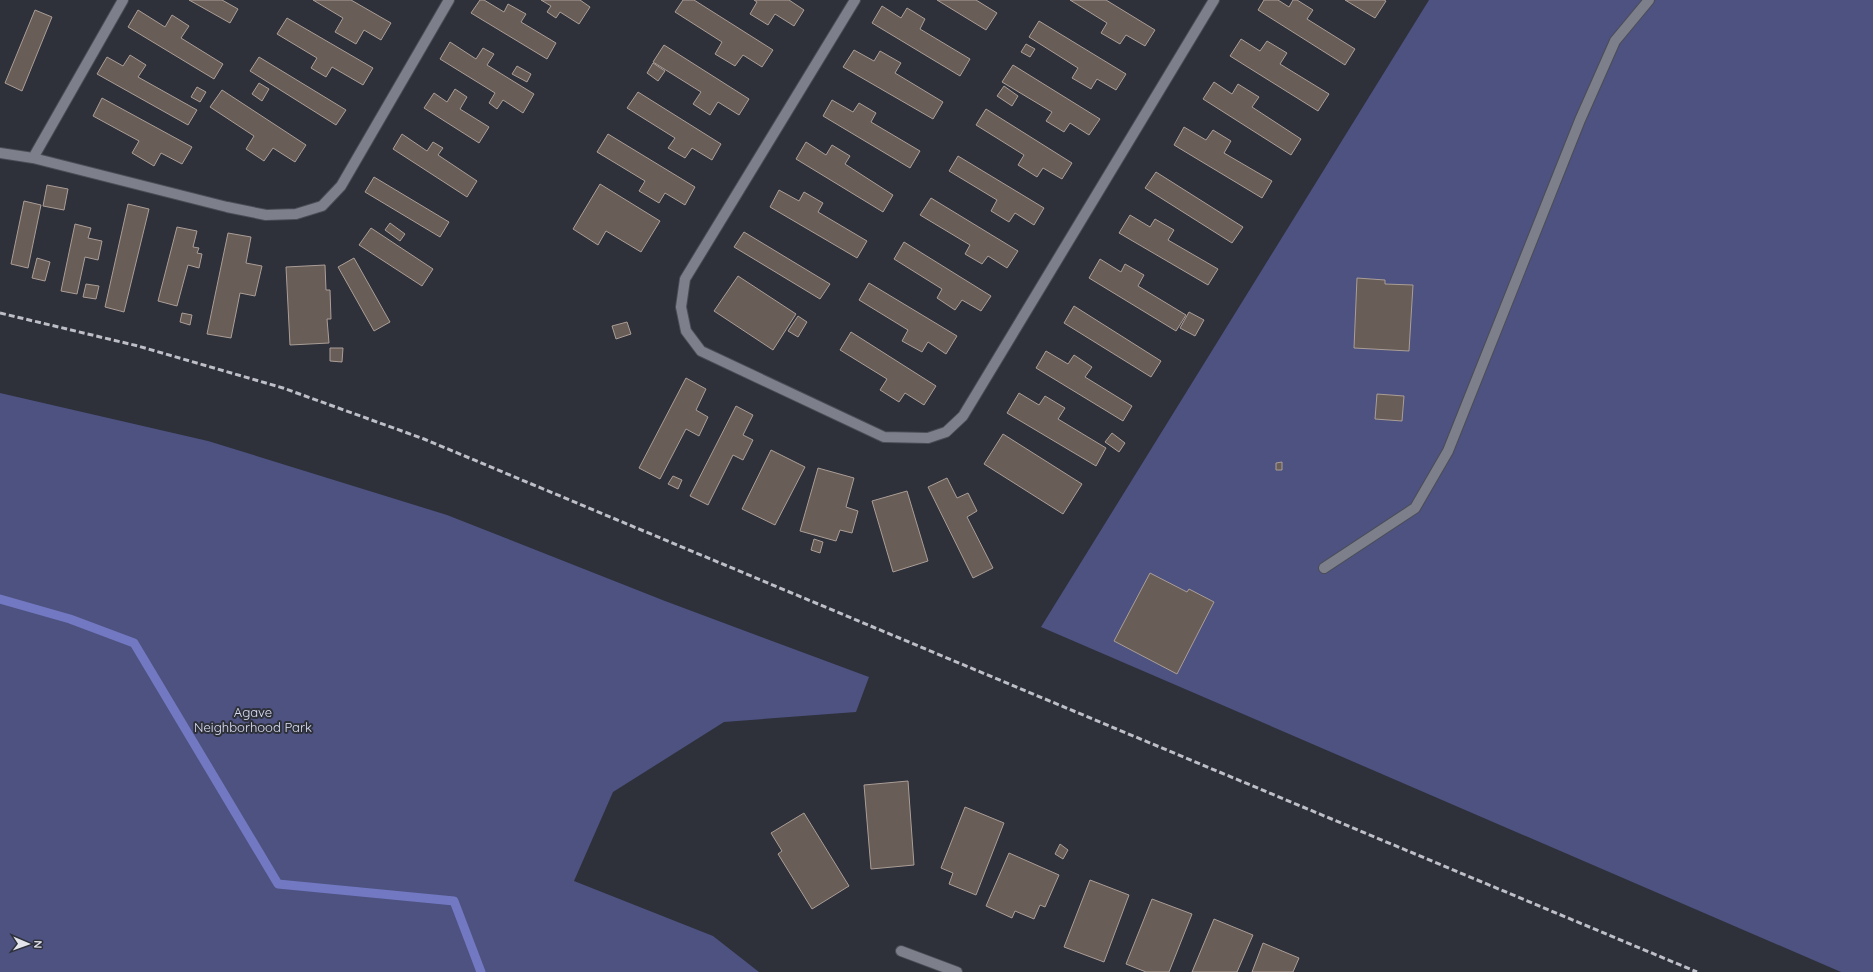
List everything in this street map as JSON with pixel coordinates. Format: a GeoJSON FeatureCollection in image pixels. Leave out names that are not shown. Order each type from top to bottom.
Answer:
{"type":"FeatureCollection","features":[{"type":"Feature","properties":{"kind":"street"},"geometry":{"type":"LineString","coordinates":[[33,158],[123,0]]}},
{"type":"Feature","properties":{"kind":"street"},"geometry":{"type":"LineString","coordinates":[[0,153],[33,158],[220,205],[266,215],[296,214],[322,206],[341,186],[449,0]]}},
{"type":"Feature","properties":{"kind":"street"},"geometry":{"type":"LineString","coordinates":[[855,0],[685,279],[681,307],[686,330],[701,351],[884,437],[928,438],[946,432],[963,416],[1214,0]]}},
{"type":"Feature","properties":{"kind":"street"},"geometry":{"type":"LineString","coordinates":[[1324,568],[1415,508],[1448,451],[1586,106],[1615,41],[1648,0]]}},
{"type":"Feature","properties":{"kind":"street"},"geometry":{"type":"LineString","coordinates":[[901,951],[957,972]]}},
{"type":"Feature","properties":{"kind":"green space"},"geometry":{"type":"Polygon","coordinates":[[[1429,0],[1873,0],[1873,972],[1841,972],[1041,627],[1429,0]]]}},
{"type":"Feature","properties":{"kind":"green space","name":"Agave Neighborhood Park"},"geometry":{"type":"Polygon","coordinates":[[[0,393],[208,441],[447,515],[665,601],[869,677],[856,712],[724,722],[613,792],[574,881],[713,936],[759,972],[0,972],[0,393]]]}},
{"type":"Feature","properties":{"kind":"building"},"geometry":{"type":"Polygon","coordinates":[[[189,0],[222,0],[238,9],[230,23],[189,0]]]}},
{"type":"Feature","properties":{"kind":"building"},"geometry":{"type":"Polygon","coordinates":[[[313,0],[351,0],[391,23],[381,40],[364,30],[356,44],[335,32],[343,18],[313,0]]]}},
{"type":"Feature","properties":{"kind":"building"},"geometry":{"type":"Polygon","coordinates":[[[480,0],[484,0],[504,12],[508,4],[526,14],[521,22],[556,43],[547,59],[471,13],[480,0]]]}},
{"type":"Feature","properties":{"kind":"building"},"geometry":{"type":"Polygon","coordinates":[[[541,0],[580,0],[590,7],[579,24],[560,12],[556,18],[547,12],[551,6],[541,0]]]}},
{"type":"Feature","properties":{"kind":"building"},"geometry":{"type":"Polygon","coordinates":[[[683,0],[694,0],[773,50],[762,67],[743,55],[735,66],[715,54],[722,42],[675,12],[683,0]]]}},
{"type":"Feature","properties":{"kind":"building"},"geometry":{"type":"Polygon","coordinates":[[[754,0],[789,0],[804,10],[794,26],[775,14],[768,25],[750,14],[757,2],[754,0]]]}},
{"type":"Feature","properties":{"kind":"building"},"geometry":{"type":"Polygon","coordinates":[[[937,0],[976,0],[997,13],[986,30],[937,0]]]}},
{"type":"Feature","properties":{"kind":"building"},"geometry":{"type":"Polygon","coordinates":[[[1070,0],[1106,0],[1155,30],[1145,46],[1126,35],[1120,44],[1101,33],[1107,23],[1070,0]]]}},
{"type":"Feature","properties":{"kind":"building"},"geometry":{"type":"Polygon","coordinates":[[[1264,0],[1278,0],[1289,7],[1293,0],[1297,0],[1313,10],[1307,19],[1355,49],[1345,65],[1258,10],[1264,0]]]}},
{"type":"Feature","properties":{"kind":"building"},"geometry":{"type":"Polygon","coordinates":[[[1345,0],[1384,0],[1386,1],[1375,18],[1345,0]]]}},
{"type":"Feature","properties":{"kind":"building"},"geometry":{"type":"Polygon","coordinates":[[[882,6],[901,18],[907,8],[925,19],[920,29],[970,59],[960,76],[872,23],[882,6]]]}},
{"type":"Feature","properties":{"kind":"building"},"geometry":{"type":"Polygon","coordinates":[[[35,10],[52,17],[22,91],[5,83],[35,10]]]}},
{"type":"Feature","properties":{"kind":"building"},"geometry":{"type":"Polygon","coordinates":[[[138,10],[165,27],[172,15],[189,26],[181,38],[223,64],[214,79],[128,27],[138,10]]]}},
{"type":"Feature","properties":{"kind":"building"},"geometry":{"type":"Polygon","coordinates":[[[287,18],[373,68],[363,85],[332,67],[326,77],[311,68],[317,58],[277,34],[287,18]]]}},
{"type":"Feature","properties":{"kind":"building"},"geometry":{"type":"Polygon","coordinates":[[[1039,21],[1126,74],[1116,90],[1097,79],[1091,89],[1072,78],[1078,68],[1029,37],[1039,21]]]}},
{"type":"Feature","properties":{"kind":"building"},"geometry":{"type":"Polygon","coordinates":[[[1241,39],[1260,51],[1267,41],[1287,53],[1280,64],[1329,94],[1318,111],[1230,56],[1241,39]]]}},
{"type":"Feature","properties":{"kind":"building"},"geometry":{"type":"Polygon","coordinates":[[[450,42],[476,59],[483,48],[494,54],[487,65],[534,94],[523,113],[503,100],[497,109],[489,103],[495,93],[440,59],[450,42]]]}},
{"type":"Feature","properties":{"kind":"building"},"geometry":{"type":"Polygon","coordinates":[[[1026,44],[1035,49],[1030,57],[1021,52],[1026,44]]]}},
{"type":"Feature","properties":{"kind":"building"},"geometry":{"type":"Polygon","coordinates":[[[664,45],[749,99],[739,115],[718,102],[710,115],[693,104],[701,92],[653,62],[664,45]]]}},
{"type":"Feature","properties":{"kind":"building"},"geometry":{"type":"Polygon","coordinates":[[[854,50],[874,61],[880,51],[901,63],[895,73],[943,102],[933,119],[843,67],[854,50]]]}},
{"type":"Feature","properties":{"kind":"building"},"geometry":{"type":"Polygon","coordinates":[[[130,55],[146,65],[138,77],[197,110],[188,125],[97,74],[107,57],[123,66],[130,55]]]}},
{"type":"Feature","properties":{"kind":"building"},"geometry":{"type":"Polygon","coordinates":[[[259,57],[346,110],[336,125],[250,71],[259,57]]]}},
{"type":"Feature","properties":{"kind":"building"},"geometry":{"type":"Polygon","coordinates":[[[653,63],[665,71],[658,81],[647,73],[653,63]]]}},
{"type":"Feature","properties":{"kind":"building"},"geometry":{"type":"Polygon","coordinates":[[[1013,65],[1100,119],[1089,135],[1070,123],[1064,132],[1046,121],[1052,112],[1002,82],[1013,65]]]}},
{"type":"Feature","properties":{"kind":"building"},"geometry":{"type":"Polygon","coordinates":[[[517,66],[531,74],[527,82],[512,74],[517,66]]]}},
{"type":"Feature","properties":{"kind":"building"},"geometry":{"type":"Polygon","coordinates":[[[1214,82],[1232,94],[1238,84],[1259,97],[1252,107],[1301,139],[1291,155],[1203,99],[1214,82]]]}},
{"type":"Feature","properties":{"kind":"building"},"geometry":{"type":"Polygon","coordinates":[[[259,83],[269,89],[262,101],[252,94],[259,83]]]}},
{"type":"Feature","properties":{"kind":"building"},"geometry":{"type":"Polygon","coordinates":[[[1004,86],[1018,96],[1012,106],[997,96],[1004,86]]]}},
{"type":"Feature","properties":{"kind":"building"},"geometry":{"type":"Polygon","coordinates":[[[197,87],[206,92],[200,102],[191,97],[197,87]]]}},
{"type":"Feature","properties":{"kind":"building"},"geometry":{"type":"Polygon","coordinates":[[[455,89],[467,97],[460,109],[489,127],[479,143],[424,108],[434,93],[447,102],[455,89]]]}},
{"type":"Feature","properties":{"kind":"building"},"geometry":{"type":"Polygon","coordinates":[[[222,90],[306,145],[295,162],[273,148],[264,161],[246,149],[254,136],[210,107],[222,90]]]}},
{"type":"Feature","properties":{"kind":"building"},"geometry":{"type":"Polygon","coordinates":[[[638,92],[721,144],[712,160],[692,148],[685,158],[668,148],[675,138],[627,108],[638,92]]]}},
{"type":"Feature","properties":{"kind":"building"},"geometry":{"type":"Polygon","coordinates":[[[102,98],[192,147],[182,164],[161,153],[154,166],[132,153],[139,141],[93,116],[102,98]]]}},
{"type":"Feature","properties":{"kind":"building"},"geometry":{"type":"Polygon","coordinates":[[[832,100],[853,112],[859,103],[876,113],[871,122],[920,151],[910,168],[823,116],[832,100]]]}},
{"type":"Feature","properties":{"kind":"building"},"geometry":{"type":"Polygon","coordinates":[[[986,109],[1072,163],[1062,179],[1043,168],[1037,177],[1018,165],[1024,155],[976,125],[986,109]]]}},
{"type":"Feature","properties":{"kind":"building"},"geometry":{"type":"Polygon","coordinates":[[[1184,127],[1206,140],[1213,130],[1231,141],[1224,153],[1272,181],[1262,198],[1174,145],[1184,127]]]}},
{"type":"Feature","properties":{"kind":"building"},"geometry":{"type":"Polygon","coordinates":[[[402,134],[427,151],[433,142],[443,148],[438,155],[477,181],[467,197],[393,149],[402,134]]]}},
{"type":"Feature","properties":{"kind":"building"},"geometry":{"type":"Polygon","coordinates":[[[608,134],[695,187],[685,205],[665,193],[659,203],[639,191],[645,181],[597,152],[608,134]]]}},
{"type":"Feature","properties":{"kind":"building"},"geometry":{"type":"Polygon","coordinates":[[[806,142],[826,155],[832,145],[850,156],[845,164],[893,195],[883,212],[796,159],[806,142]]]}},
{"type":"Feature","properties":{"kind":"building"},"geometry":{"type":"Polygon","coordinates":[[[958,156],[1044,208],[1034,225],[1015,213],[1009,222],[991,211],[997,200],[949,171],[958,156]]]}},
{"type":"Feature","properties":{"kind":"building"},"geometry":{"type":"Polygon","coordinates":[[[1156,172],[1243,227],[1232,243],[1145,188],[1156,172]]]}},
{"type":"Feature","properties":{"kind":"building"},"geometry":{"type":"Polygon","coordinates":[[[374,177],[449,222],[440,237],[365,192],[374,177]]]}},
{"type":"Feature","properties":{"kind":"building"},"geometry":{"type":"Polygon","coordinates":[[[600,184],[660,221],[641,252],[606,231],[598,245],[573,229],[600,184]]]}},
{"type":"Feature","properties":{"kind":"building"},"geometry":{"type":"Polygon","coordinates":[[[47,185],[68,189],[64,210],[43,206],[47,185]]]}},
{"type":"Feature","properties":{"kind":"building"},"geometry":{"type":"Polygon","coordinates":[[[779,190],[799,201],[804,192],[823,203],[818,212],[867,241],[857,258],[770,207],[779,190]]]}},
{"type":"Feature","properties":{"kind":"building"},"geometry":{"type":"Polygon","coordinates":[[[931,198],[1018,251],[1007,268],[988,256],[982,264],[965,254],[970,245],[920,215],[931,198]]]}},
{"type":"Feature","properties":{"kind":"building"},"geometry":{"type":"Polygon","coordinates":[[[24,201],[41,205],[28,268],[11,264],[24,201]]]}},
{"type":"Feature","properties":{"kind":"building"},"geometry":{"type":"Polygon","coordinates":[[[128,204],[149,209],[124,312],[105,307],[128,204]]]}},
{"type":"Feature","properties":{"kind":"building"},"geometry":{"type":"Polygon","coordinates":[[[1130,215],[1150,227],[1155,219],[1174,230],[1168,240],[1218,269],[1208,285],[1119,233],[1130,215]]]}},
{"type":"Feature","properties":{"kind":"building"},"geometry":{"type":"Polygon","coordinates":[[[390,223],[405,234],[400,241],[385,230],[390,223]]]}},
{"type":"Feature","properties":{"kind":"building"},"geometry":{"type":"Polygon","coordinates":[[[75,224],[91,228],[88,238],[102,241],[98,260],[85,257],[77,294],[61,291],[75,224]]]}},
{"type":"Feature","properties":{"kind":"building"},"geometry":{"type":"Polygon","coordinates":[[[177,227],[197,231],[193,247],[199,248],[197,253],[202,254],[199,268],[188,265],[177,306],[158,301],[177,227]]]}},
{"type":"Feature","properties":{"kind":"building"},"geometry":{"type":"Polygon","coordinates":[[[371,228],[433,269],[422,286],[359,245],[371,228]]]}},
{"type":"Feature","properties":{"kind":"building"},"geometry":{"type":"Polygon","coordinates":[[[744,232],[830,284],[820,299],[734,247],[744,232]]]}},
{"type":"Feature","properties":{"kind":"building"},"geometry":{"type":"Polygon","coordinates":[[[228,233],[251,237],[246,263],[262,266],[255,296],[240,293],[231,338],[207,334],[228,233]]]}},
{"type":"Feature","properties":{"kind":"building"},"geometry":{"type":"Polygon","coordinates":[[[904,242],[991,296],[981,311],[962,300],[955,310],[937,298],[942,289],[894,259],[904,242]]]}},
{"type":"Feature","properties":{"kind":"building"},"geometry":{"type":"Polygon","coordinates":[[[37,258],[50,262],[45,281],[32,278],[37,258]]]}},
{"type":"Feature","properties":{"kind":"building"},"geometry":{"type":"Polygon","coordinates":[[[354,258],[390,322],[374,331],[338,267],[354,258]]]}},
{"type":"Feature","properties":{"kind":"building"},"geometry":{"type":"Polygon","coordinates":[[[1100,259],[1121,272],[1125,264],[1144,275],[1138,286],[1186,315],[1176,331],[1089,278],[1100,259]]]}},
{"type":"Feature","properties":{"kind":"building"},"geometry":{"type":"Polygon","coordinates":[[[325,265],[326,290],[330,290],[331,319],[327,319],[329,343],[290,345],[286,267],[325,265]]]}},
{"type":"Feature","properties":{"kind":"building"},"geometry":{"type":"Polygon","coordinates":[[[738,276],[796,314],[773,350],[714,311],[738,276]]]}},
{"type":"Feature","properties":{"kind":"building"},"geometry":{"type":"Polygon","coordinates":[[[1357,278],[1385,280],[1385,284],[1413,285],[1409,351],[1354,348],[1357,278]]]}},
{"type":"Feature","properties":{"kind":"building"},"geometry":{"type":"Polygon","coordinates":[[[869,283],[957,336],[946,354],[928,342],[922,352],[902,341],[908,330],[859,300],[869,283]]]}},
{"type":"Feature","properties":{"kind":"building"},"geometry":{"type":"Polygon","coordinates":[[[86,284],[99,286],[96,299],[83,297],[86,284]]]}},
{"type":"Feature","properties":{"kind":"building"},"geometry":{"type":"Polygon","coordinates":[[[1074,306],[1161,361],[1151,377],[1064,323],[1074,306]]]}},
{"type":"Feature","properties":{"kind":"building"},"geometry":{"type":"Polygon","coordinates":[[[1189,312],[1204,320],[1195,336],[1180,328],[1189,312]]]}},
{"type":"Feature","properties":{"kind":"building"},"geometry":{"type":"Polygon","coordinates":[[[182,313],[192,315],[190,325],[180,322],[182,313]]]}},
{"type":"Feature","properties":{"kind":"building"},"geometry":{"type":"Polygon","coordinates":[[[798,316],[807,322],[798,337],[788,331],[798,316]]]}},
{"type":"Feature","properties":{"kind":"building"},"geometry":{"type":"Polygon","coordinates":[[[627,322],[631,334],[616,339],[612,326],[627,322]]]}},
{"type":"Feature","properties":{"kind":"building"},"geometry":{"type":"Polygon","coordinates":[[[851,332],[936,386],[924,405],[905,393],[899,402],[880,390],[887,379],[840,350],[851,332]]]}},
{"type":"Feature","properties":{"kind":"building"},"geometry":{"type":"Polygon","coordinates":[[[330,348],[343,348],[342,362],[330,361],[330,348]]]}},
{"type":"Feature","properties":{"kind":"building"},"geometry":{"type":"Polygon","coordinates":[[[1046,351],[1068,364],[1074,355],[1092,367],[1085,377],[1132,406],[1123,421],[1036,368],[1046,351]]]}},
{"type":"Feature","properties":{"kind":"building"},"geometry":{"type":"Polygon","coordinates":[[[686,378],[706,389],[696,410],[708,417],[699,436],[686,429],[660,479],[639,468],[686,378]]]}},
{"type":"Feature","properties":{"kind":"building"},"geometry":{"type":"Polygon","coordinates":[[[1019,393],[1039,405],[1045,396],[1065,408],[1058,419],[1106,448],[1096,466],[1007,413],[1019,393]]]}},
{"type":"Feature","properties":{"kind":"building"},"geometry":{"type":"Polygon","coordinates":[[[1377,394],[1404,396],[1402,421],[1375,419],[1377,394]]]}},
{"type":"Feature","properties":{"kind":"building"},"geometry":{"type":"Polygon","coordinates":[[[736,406],[753,415],[743,435],[753,440],[743,460],[733,455],[708,505],[690,496],[736,406]]]}},
{"type":"Feature","properties":{"kind":"building"},"geometry":{"type":"Polygon","coordinates":[[[1112,433],[1125,443],[1119,452],[1105,442],[1112,433]]]}},
{"type":"Feature","properties":{"kind":"building"},"geometry":{"type":"Polygon","coordinates":[[[1003,434],[1082,484],[1063,514],[984,464],[1003,434]]]}},
{"type":"Feature","properties":{"kind":"building"},"geometry":{"type":"Polygon","coordinates":[[[771,450],[805,467],[775,525],[742,509],[771,450]]]}},
{"type":"Feature","properties":{"kind":"building"},"geometry":{"type":"Polygon","coordinates":[[[1282,462],[1282,470],[1276,470],[1276,463],[1282,462]]]}},
{"type":"Feature","properties":{"kind":"building"},"geometry":{"type":"Polygon","coordinates":[[[818,468],[854,478],[846,507],[858,511],[852,533],[840,530],[836,541],[800,531],[818,468]]]}},
{"type":"Feature","properties":{"kind":"building"},"geometry":{"type":"Polygon","coordinates":[[[673,476],[682,480],[678,489],[668,484],[673,476]]]}},
{"type":"Feature","properties":{"kind":"building"},"geometry":{"type":"Polygon","coordinates":[[[947,478],[957,498],[968,493],[977,511],[967,517],[993,568],[973,578],[928,487],[947,478]]]}},
{"type":"Feature","properties":{"kind":"building"},"geometry":{"type":"Polygon","coordinates":[[[907,491],[928,561],[893,572],[872,501],[907,491]]]}},
{"type":"Feature","properties":{"kind":"building"},"geometry":{"type":"Polygon","coordinates":[[[814,539],[823,542],[820,553],[811,550],[814,539]]]}},
{"type":"Feature","properties":{"kind":"building"},"geometry":{"type":"Polygon","coordinates":[[[1150,573],[1187,592],[1189,589],[1214,602],[1177,674],[1114,641],[1150,573]]]}},
{"type":"Feature","properties":{"kind":"building"},"geometry":{"type":"Polygon","coordinates":[[[908,781],[914,865],[871,869],[864,785],[908,781]]]}},
{"type":"Feature","properties":{"kind":"building"},"geometry":{"type":"Polygon","coordinates":[[[965,807],[1004,823],[976,895],[949,884],[953,873],[941,868],[965,807]]]}},
{"type":"Feature","properties":{"kind":"building"},"geometry":{"type":"Polygon","coordinates":[[[804,813],[849,886],[812,909],[778,854],[782,851],[771,833],[804,813]]]}},
{"type":"Feature","properties":{"kind":"building"},"geometry":{"type":"Polygon","coordinates":[[[1060,844],[1068,850],[1063,859],[1055,854],[1060,844]]]}},
{"type":"Feature","properties":{"kind":"building"},"geometry":{"type":"Polygon","coordinates":[[[1009,853],[1059,875],[1045,907],[1040,905],[1034,919],[1015,911],[1012,918],[986,906],[1009,853]]]}},
{"type":"Feature","properties":{"kind":"building"},"geometry":{"type":"Polygon","coordinates":[[[1090,880],[1129,895],[1104,962],[1064,947],[1090,880]]]}},
{"type":"Feature","properties":{"kind":"building"},"geometry":{"type":"Polygon","coordinates":[[[1152,899],[1192,914],[1169,972],[1146,972],[1126,964],[1152,899]]]}},
{"type":"Feature","properties":{"kind":"building"},"geometry":{"type":"Polygon","coordinates":[[[1214,919],[1253,935],[1237,972],[1192,972],[1214,919]]]}},
{"type":"Feature","properties":{"kind":"building"},"geometry":{"type":"Polygon","coordinates":[[[1263,943],[1299,958],[1293,972],[1252,972],[1263,943]]]}},
{"type":"Feature","properties":{"kind":"waterway"},"geometry":{"type":"LineString","coordinates":[[0,599],[70,619],[134,643],[278,884],[454,901],[481,972]]}},
{"type":"Feature","properties":{"kind":"railway"},"geometry":{"type":"LineString","coordinates":[[0,313],[138,346],[283,388],[424,439],[1697,972]]}}]}
